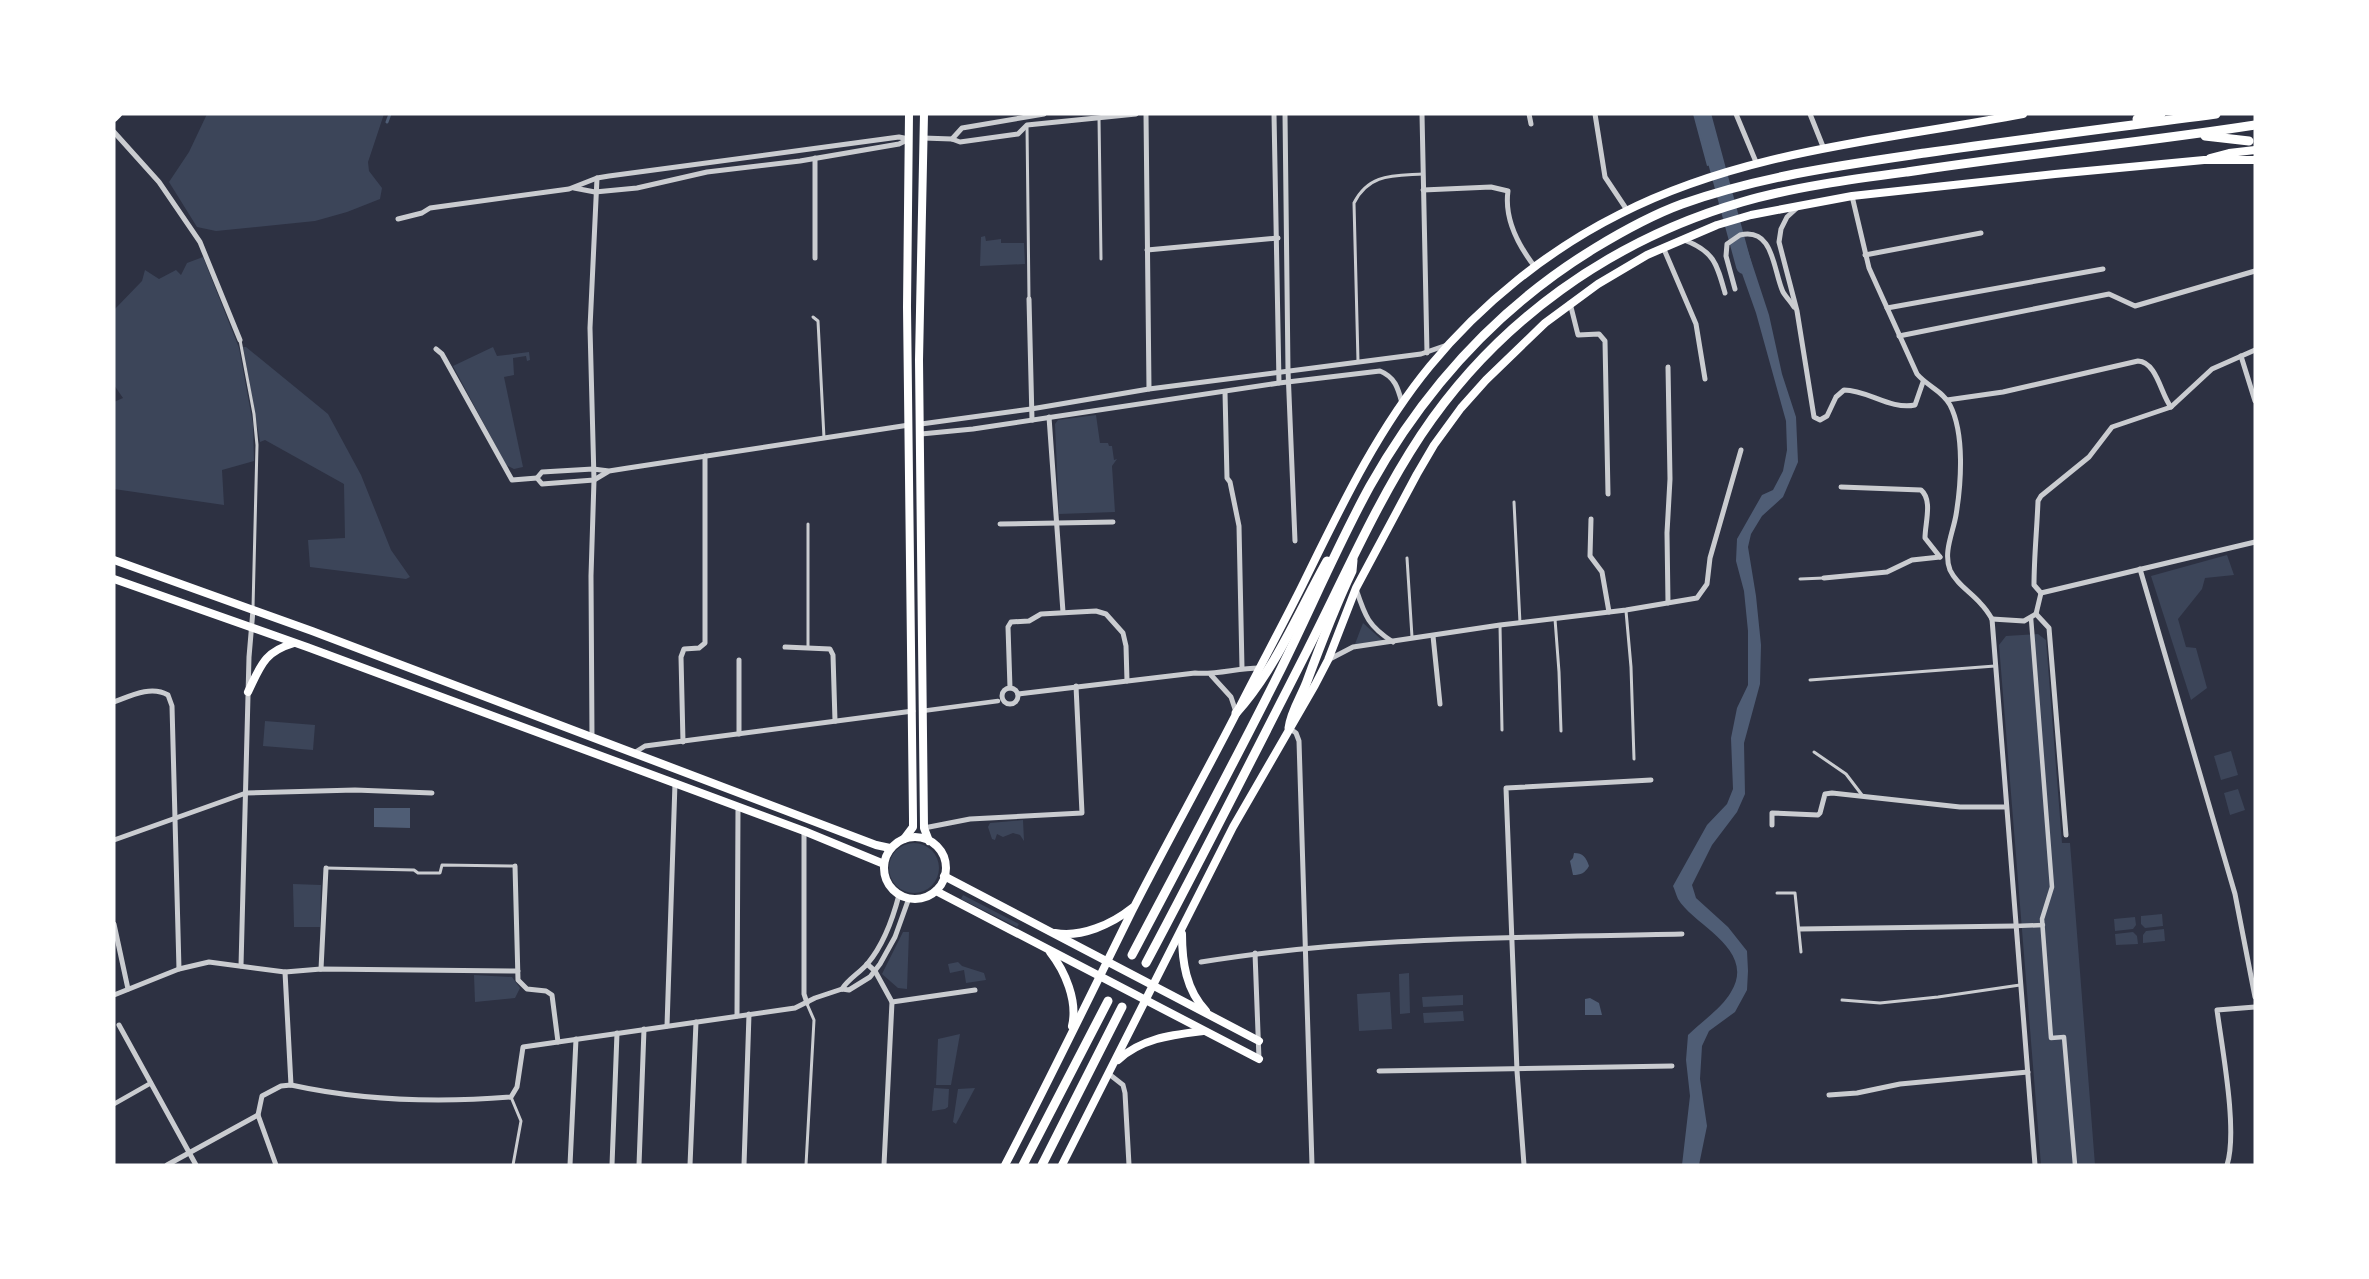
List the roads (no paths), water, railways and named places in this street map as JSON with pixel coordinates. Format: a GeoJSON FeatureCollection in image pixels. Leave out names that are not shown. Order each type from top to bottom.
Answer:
{"type":"FeatureCollection","features":[{"type":"Feature","properties":{"kind":"highway"},"geometry":{"type":"LineString","coordinates":[[2063,134],[2161,114]]}},
{"type":"Feature","properties":{"kind":"highway"},"geometry":{"type":"LineString","coordinates":[[1132,955],[1272,687],[1370,486],[1420,409],[1464,355],[1497,321],[1545,281],[1609,239],[1646,219],[1707,195],[1744,184],[1836,166],[2216,114]]}},
{"type":"Feature","properties":{"kind":"highway"},"geometry":{"type":"LineString","coordinates":[[1146,963],[1308,648],[1352,556],[1423,433],[1473,368],[1508,332],[1554,293],[1619,252],[1677,224],[1747,200],[1846,180],[2255,125]]}},
{"type":"Feature","properties":{"kind":"highway"},"geometry":{"type":"LineString","coordinates":[[2194,134],[2250,141]]}},
{"type":"Feature","properties":{"kind":"highway"},"geometry":{"type":"LineString","coordinates":[[1236,713],[1252,694],[1328,560],[1340,549]]}},
{"type":"Feature","properties":{"kind":"highway"},"geometry":{"type":"LineString","coordinates":[[1289,728],[1290,719],[1306,683],[1320,642],[1352,572],[1352,556]]}},
{"type":"Feature","properties":{"kind":"highway"},"geometry":{"type":"LineString","coordinates":[[1023,1165],[1108,1001]]}},
{"type":"Feature","properties":{"kind":"highway"},"geometry":{"type":"LineString","coordinates":[[1041,1165],[1122,1008]]}},
{"type":"Feature","properties":{"kind":"main road"},"geometry":{"type":"LineString","coordinates":[[114,118],[118,114]]}},
{"type":"Feature","properties":{"kind":"main road"},"geometry":{"type":"LineString","coordinates":[[909,114],[907,307],[917,711],[924,828],[929,841],[943,855],[945,864],[944,876],[936,891],[927,896],[909,898],[899,895],[886,879],[884,864],[890,848],[904,838],[913,827],[917,711],[921,434],[919,360],[924,114]]}},
{"type":"Feature","properties":{"kind":"main road"},"geometry":{"type":"LineString","coordinates":[[1005,1165],[1110,963],[1135,906],[1335,517],[1376,444],[1402,405],[1449,344],[1535,267],[1605,221],[1702,178],[1756,162],[2023,114]]}},
{"type":"Feature","properties":{"kind":"main road"},"geometry":{"type":"LineString","coordinates":[[909,139],[923,138]]}},
{"type":"Feature","properties":{"kind":"main road"},"geometry":{"type":"LineString","coordinates":[[2204,160],[2229,153],[2255,150]]}},
{"type":"Feature","properties":{"kind":"main road"},"geometry":{"type":"LineString","coordinates":[[1062,1165],[1233,827],[1328,660],[1356,588],[1434,445],[1461,408],[1507,358],[1570,303],[1663,247],[1717,225],[1750,215],[1852,196],[2204,160],[2255,160]]}},
{"type":"Feature","properties":{"kind":"main road"},"geometry":{"type":"LineString","coordinates":[[909,425],[921,424]]}},
{"type":"Feature","properties":{"kind":"main road"},"geometry":{"type":"LineString","coordinates":[[909,435],[921,434]]}},
{"type":"Feature","properties":{"kind":"main road"},"geometry":{"type":"LineString","coordinates":[[114,560],[253,610],[865,841],[890,848]]}},
{"type":"Feature","properties":{"kind":"main road"},"geometry":{"type":"LineString","coordinates":[[114,579],[294,642],[675,783],[804,831],[884,864]]}},
{"type":"Feature","properties":{"kind":"main road"},"geometry":{"type":"LineString","coordinates":[[248,692],[265,658],[279,647],[294,642]]}},
{"type":"Feature","properties":{"kind":"main road"},"geometry":{"type":"LineString","coordinates":[[904,838],[916,837],[929,841]]}},
{"type":"Feature","properties":{"kind":"main road"},"geometry":{"type":"LineString","coordinates":[[944,876],[1259,1041]]}},
{"type":"Feature","properties":{"kind":"main road"},"geometry":{"type":"LineString","coordinates":[[936,891],[1259,1059]]}},
{"type":"Feature","properties":{"kind":"main road"},"geometry":{"type":"LineString","coordinates":[[1049,931],[1059,934],[1093,929],[1112,921],[1135,906]]}},
{"type":"Feature","properties":{"kind":"main road"},"geometry":{"type":"LineString","coordinates":[[1182,931],[1183,960],[1190,987],[1196,1000],[1210,1015]]}},
{"type":"Feature","properties":{"kind":"main road"},"geometry":{"type":"LineString","coordinates":[[1048,949],[1062,971],[1070,991],[1074,1021],[1070,1038]]}},
{"type":"Feature","properties":{"kind":"main road"},"geometry":{"type":"LineString","coordinates":[[1114,1064],[1131,1049],[1143,1043],[1166,1036],[1204,1031]]}},
{"type":"Feature","properties":{"kind":"street"},"geometry":{"type":"LineString","coordinates":[[952,139],[962,128],[1044,114]]}},
{"type":"Feature","properties":{"kind":"street"},"geometry":{"type":"LineString","coordinates":[[923,138],[952,139],[960,142],[1018,134],[1027,125],[1136,114]]}},
{"type":"Feature","properties":{"kind":"street"},"geometry":{"type":"LineString","coordinates":[[1146,114],[1149,389]]}},
{"type":"Feature","properties":{"kind":"street"},"geometry":{"type":"LineString","coordinates":[[1274,114],[1280,382]]}},
{"type":"Feature","properties":{"kind":"street"},"geometry":{"type":"LineString","coordinates":[[1285,114],[1288,382],[1295,541]]}},
{"type":"Feature","properties":{"kind":"street"},"geometry":{"type":"LineString","coordinates":[[1422,114],[1427,353]]}},
{"type":"Feature","properties":{"kind":"street"},"geometry":{"type":"LineString","coordinates":[[1529,114],[1531,124]]}},
{"type":"Feature","properties":{"kind":"street"},"geometry":{"type":"LineString","coordinates":[[1595,114],[1605,177],[1627,210]]}},
{"type":"Feature","properties":{"kind":"street"},"geometry":{"type":"LineString","coordinates":[[1736,114],[1756,162]]}},
{"type":"Feature","properties":{"kind":"street"},"geometry":{"type":"LineString","coordinates":[[1809,114],[1824,149]]}},
{"type":"Feature","properties":{"kind":"street"},"geometry":{"type":"LineString","coordinates":[[114,132],[159,182],[200,242],[240,340]]}},
{"type":"Feature","properties":{"kind":"street"},"geometry":{"type":"LineString","coordinates":[[398,219],[422,213],[430,208],[573,188],[597,178],[899,137],[909,139]]}},
{"type":"Feature","properties":{"kind":"street"},"geometry":{"type":"LineString","coordinates":[[573,188],[595,192],[637,188],[707,172],[815,158],[899,144],[909,139]]}},
{"type":"Feature","properties":{"kind":"street"},"geometry":{"type":"LineString","coordinates":[[815,158],[815,258]]}},
{"type":"Feature","properties":{"kind":"street"},"geometry":{"type":"LineString","coordinates":[[592,738],[591,576],[594,480],[590,328],[597,178]]}},
{"type":"Feature","properties":{"kind":"street"},"geometry":{"type":"LineString","coordinates":[[1423,190],[1491,187],[1508,191],[1506,205],[1513,230],[1521,248],[1535,267]]}},
{"type":"Feature","properties":{"kind":"street"},"geometry":{"type":"LineString","coordinates":[[1852,196],[1869,268],[1899,336],[1917,374],[1923,382],[1947,400],[1953,415],[1961,464],[1956,518],[1948,556],[1949,568],[1956,579],[1982,604],[1992,619],[2034,1165]]}},
{"type":"Feature","properties":{"kind":"street"},"geometry":{"type":"LineString","coordinates":[[1799,206],[1787,217],[1781,229],[1779,242],[1797,311],[1814,417],[1820,420],[1827,416],[1836,397],[1844,390],[1902,406],[1915,405],[1923,382]]}},
{"type":"Feature","properties":{"kind":"street"},"geometry":{"type":"LineString","coordinates":[[1865,255],[1981,233]]}},
{"type":"Feature","properties":{"kind":"street"},"geometry":{"type":"LineString","coordinates":[[1735,289],[1726,256],[1727,244],[1740,235],[1758,236],[1768,245],[1784,293],[1797,311]]}},
{"type":"Feature","properties":{"kind":"street"},"geometry":{"type":"LineString","coordinates":[[1148,250],[1278,237]]}},
{"type":"Feature","properties":{"kind":"street"},"geometry":{"type":"LineString","coordinates":[[1682,239],[1699,245],[1713,258],[1725,293]]}},
{"type":"Feature","properties":{"kind":"street"},"geometry":{"type":"LineString","coordinates":[[1663,247],[1696,324],[1705,379]]}},
{"type":"Feature","properties":{"kind":"street"},"geometry":{"type":"LineString","coordinates":[[1887,308],[2103,269]]}},
{"type":"Feature","properties":{"kind":"street"},"geometry":{"type":"LineString","coordinates":[[1899,336],[2109,294],[2135,306],[2255,272]]}},
{"type":"Feature","properties":{"kind":"street"},"geometry":{"type":"LineString","coordinates":[[1029,299],[1032,420]]}},
{"type":"Feature","properties":{"kind":"street"},"geometry":{"type":"LineString","coordinates":[[1570,303],[1578,335],[1599,334],[1605,341],[1608,494]]}},
{"type":"Feature","properties":{"kind":"street"},"geometry":{"type":"LineString","coordinates":[[921,424],[1031,409],[1149,389],[1427,353],[1449,344]]}},
{"type":"Feature","properties":{"kind":"street"},"geometry":{"type":"LineString","coordinates":[[436,349],[442,354],[512,480],[537,478],[542,472],[593,469],[609,471],[909,425]]}},
{"type":"Feature","properties":{"kind":"street"},"geometry":{"type":"LineString","coordinates":[[2041,593],[2034,585],[2034,558],[2040,496],[2089,457],[2112,427],[2171,407],[2212,369],[2255,350]]}},
{"type":"Feature","properties":{"kind":"street"},"geometry":{"type":"LineString","coordinates":[[2241,356],[2255,401]]}},
{"type":"Feature","properties":{"kind":"street"},"geometry":{"type":"LineString","coordinates":[[1947,400],[2003,393],[2087,371],[2144,361],[2150,367],[2166,402],[2171,407]]}},
{"type":"Feature","properties":{"kind":"street"},"geometry":{"type":"LineString","coordinates":[[1668,368],[1670,479],[1667,533],[1668,603]]}},
{"type":"Feature","properties":{"kind":"street"},"geometry":{"type":"LineString","coordinates":[[921,434],[973,429],[1280,382],[1380,371],[1388,374],[1395,381],[1402,405]]}},
{"type":"Feature","properties":{"kind":"street"},"geometry":{"type":"LineString","coordinates":[[1225,392],[1227,478],[1230,482],[1239,526],[1242,668]]}},
{"type":"Feature","properties":{"kind":"street"},"geometry":{"type":"LineString","coordinates":[[1049,417],[1063,612]]}},
{"type":"Feature","properties":{"kind":"street"},"geometry":{"type":"LineString","coordinates":[[1328,660],[1353,647],[1690,600],[1704,592],[1707,584],[1710,558],[1741,450]]}},
{"type":"Feature","properties":{"kind":"street"},"geometry":{"type":"LineString","coordinates":[[683,742],[681,657],[684,649],[703,647],[705,643],[705,456]]}},
{"type":"Feature","properties":{"kind":"street"},"geometry":{"type":"LineString","coordinates":[[537,478],[542,484],[594,480],[609,471]]}},
{"type":"Feature","properties":{"kind":"street"},"geometry":{"type":"LineString","coordinates":[[1841,487],[1921,490],[1926,494],[1928,501],[1925,538],[1940,557]]}},
{"type":"Feature","properties":{"kind":"street"},"geometry":{"type":"LineString","coordinates":[[1591,519],[1590,556],[1602,572],[1609,612]]}},
{"type":"Feature","properties":{"kind":"street"},"geometry":{"type":"LineString","coordinates":[[1000,524],[1113,522]]}},
{"type":"Feature","properties":{"kind":"street"},"geometry":{"type":"LineString","coordinates":[[2041,593],[2255,542]]}},
{"type":"Feature","properties":{"kind":"street"},"geometry":{"type":"LineString","coordinates":[[1824,578],[1887,572],[1912,560],[1948,556]]}},
{"type":"Feature","properties":{"kind":"street"},"geometry":{"type":"LineString","coordinates":[[2140,569],[2235,894],[2255,997]]}},
{"type":"Feature","properties":{"kind":"street"},"geometry":{"type":"LineString","coordinates":[[1356,588],[1366,619],[1373,628],[1393,642]]}},
{"type":"Feature","properties":{"kind":"street"},"geometry":{"type":"LineString","coordinates":[[2041,593],[2033,616],[2052,887],[2042,919],[2051,1038],[2064,1037],[2075,1165]]}},
{"type":"Feature","properties":{"kind":"street"},"geometry":{"type":"LineString","coordinates":[[241,966],[248,692],[253,610]]}},
{"type":"Feature","properties":{"kind":"street"},"geometry":{"type":"LineString","coordinates":[[1010,688],[1008,627],[1011,622],[1029,621],[1037,614],[1063,612],[1096,611],[1106,614],[1119,626],[1126,646],[1127,681]]}},
{"type":"Feature","properties":{"kind":"street"},"geometry":{"type":"LineString","coordinates":[[1992,619],[2016,621],[2033,616]]}},
{"type":"Feature","properties":{"kind":"street"},"geometry":{"type":"LineString","coordinates":[[2033,616],[2049,628],[2066,835]]}},
{"type":"Feature","properties":{"kind":"street"},"geometry":{"type":"LineString","coordinates":[[1433,636],[1440,704]]}},
{"type":"Feature","properties":{"kind":"street"},"geometry":{"type":"LineString","coordinates":[[785,647],[830,649],[833,655],[835,720]]}},
{"type":"Feature","properties":{"kind":"street"},"geometry":{"type":"LineString","coordinates":[[739,660],[739,734]]}},
{"type":"Feature","properties":{"kind":"street"},"geometry":{"type":"LineString","coordinates":[[1018,694],[1195,673],[1211,675],[1242,668],[1259,668]]}},
{"type":"Feature","properties":{"kind":"street"},"geometry":{"type":"LineString","coordinates":[[1211,675],[1231,697],[1236,713]]}},
{"type":"Feature","properties":{"kind":"street"},"geometry":{"type":"LineString","coordinates":[[924,828],[970,819],[1082,813],[1076,686]]}},
{"type":"Feature","properties":{"kind":"street"},"geometry":{"type":"LineString","coordinates":[[1010,688],[1015,689],[1018,694],[1018,699],[1014,703],[1006,703],[1002,694],[1010,688]]}},
{"type":"Feature","properties":{"kind":"street"},"geometry":{"type":"LineString","coordinates":[[114,702],[144,692],[158,691],[168,695],[172,706],[180,969]]}},
{"type":"Feature","properties":{"kind":"street"},"geometry":{"type":"LineString","coordinates":[[633,753],[645,746],[998,700]]}},
{"type":"Feature","properties":{"kind":"street"},"geometry":{"type":"LineString","coordinates":[[1289,728],[1296,733],[1299,741],[1312,1165]]}},
{"type":"Feature","properties":{"kind":"street"},"geometry":{"type":"LineString","coordinates":[[1524,1165],[1517,1071],[1506,788],[1650,780]]}},
{"type":"Feature","properties":{"kind":"street"},"geometry":{"type":"LineString","coordinates":[[667,1026],[675,783]]}},
{"type":"Feature","properties":{"kind":"street"},"geometry":{"type":"LineString","coordinates":[[114,840],[246,793],[355,790],[432,793]]}},
{"type":"Feature","properties":{"kind":"street"},"geometry":{"type":"LineString","coordinates":[[1772,825],[1772,813],[1818,815],[1825,794],[1862,795],[1960,807],[2006,807]]}},
{"type":"Feature","properties":{"kind":"street"},"geometry":{"type":"LineString","coordinates":[[737,1016],[738,807]]}},
{"type":"Feature","properties":{"kind":"street"},"geometry":{"type":"LineString","coordinates":[[804,831],[804,984],[807,1003]]}},
{"type":"Feature","properties":{"kind":"street"},"geometry":{"type":"LineString","coordinates":[[515,866],[518,980],[527,989],[546,991],[552,995],[558,1042]]}},
{"type":"Feature","properties":{"kind":"street"},"geometry":{"type":"LineString","coordinates":[[321,969],[326,868]]}},
{"type":"Feature","properties":{"kind":"street"},"geometry":{"type":"LineString","coordinates":[[276,1165],[258,1115],[262,1096],[281,1086],[291,1085],[365,1097],[418,1101],[511,1097],[518,1087],[523,1047],[795,1008],[842,989],[867,964],[883,939],[899,895]]}},
{"type":"Feature","properties":{"kind":"street"},"geometry":{"type":"LineString","coordinates":[[842,989],[849,990],[856,987],[875,971],[895,937],[909,898]]}},
{"type":"Feature","properties":{"kind":"street"},"geometry":{"type":"LineString","coordinates":[[114,924],[128,989]]}},
{"type":"Feature","properties":{"kind":"street"},"geometry":{"type":"LineString","coordinates":[[1800,929],[2043,925]]}},
{"type":"Feature","properties":{"kind":"street"},"geometry":{"type":"LineString","coordinates":[[1201,962],[1305,947],[1428,939],[1682,934]]}},
{"type":"Feature","properties":{"kind":"street"},"geometry":{"type":"LineString","coordinates":[[1255,953],[1259,1059]]}},
{"type":"Feature","properties":{"kind":"street"},"geometry":{"type":"LineString","coordinates":[[114,995],[180,969],[209,962],[285,972],[321,969],[518,971]]}},
{"type":"Feature","properties":{"kind":"street"},"geometry":{"type":"LineString","coordinates":[[867,964],[875,971],[892,1002],[884,1165]]}},
{"type":"Feature","properties":{"kind":"street"},"geometry":{"type":"LineString","coordinates":[[285,972],[291,1085]]}},
{"type":"Feature","properties":{"kind":"street"},"geometry":{"type":"LineString","coordinates":[[892,1002],[975,990]]}},
{"type":"Feature","properties":{"kind":"street"},"geometry":{"type":"LineString","coordinates":[[2227,1165],[2230,1154],[2230,1125],[2217,1010],[2255,1007]]}},
{"type":"Feature","properties":{"kind":"street"},"geometry":{"type":"LineString","coordinates":[[744,1165],[749,1014]]}},
{"type":"Feature","properties":{"kind":"street"},"geometry":{"type":"LineString","coordinates":[[690,1165],[696,1022]]}},
{"type":"Feature","properties":{"kind":"street"},"geometry":{"type":"LineString","coordinates":[[119,1025],[196,1165]]}},
{"type":"Feature","properties":{"kind":"street"},"geometry":{"type":"LineString","coordinates":[[639,1165],[644,1029]]}},
{"type":"Feature","properties":{"kind":"street"},"geometry":{"type":"LineString","coordinates":[[612,1165],[617,1033]]}},
{"type":"Feature","properties":{"kind":"street"},"geometry":{"type":"LineString","coordinates":[[570,1165],[576,1039]]}},
{"type":"Feature","properties":{"kind":"street"},"geometry":{"type":"LineString","coordinates":[[1379,1071],[1517,1071],[1672,1066]]}},
{"type":"Feature","properties":{"kind":"street"},"geometry":{"type":"LineString","coordinates":[[1826,1096],[1857,1093],[1900,1084],[2028,1072]]}},
{"type":"Feature","properties":{"kind":"street"},"geometry":{"type":"LineString","coordinates":[[1109,1074],[1123,1085],[1125,1093],[1129,1165]]}},
{"type":"Feature","properties":{"kind":"street"},"geometry":{"type":"LineString","coordinates":[[114,1104],[151,1083]]}},
{"type":"Feature","properties":{"kind":"street"},"geometry":{"type":"LineString","coordinates":[[167,1165],[258,1115]]}},
{"type":"Feature","properties":{"kind":"lane"},"geometry":{"type":"LineString","coordinates":[[1099,118],[1101,259]]}},
{"type":"Feature","properties":{"kind":"lane"},"geometry":{"type":"LineString","coordinates":[[1027,125],[1029,299]]}},
{"type":"Feature","properties":{"kind":"lane"},"geometry":{"type":"LineString","coordinates":[[1358,361],[1354,203],[1365,188],[1376,179],[1423,174]]}},
{"type":"Feature","properties":{"kind":"lane"},"geometry":{"type":"LineString","coordinates":[[813,317],[818,321],[824,438]]}},
{"type":"Feature","properties":{"kind":"lane"},"geometry":{"type":"LineString","coordinates":[[240,340],[254,414],[257,445],[253,610]]}},
{"type":"Feature","properties":{"kind":"lane"},"geometry":{"type":"LineString","coordinates":[[1514,502],[1520,623]]}},
{"type":"Feature","properties":{"kind":"lane"},"geometry":{"type":"LineString","coordinates":[[808,524],[808,647]]}},
{"type":"Feature","properties":{"kind":"lane"},"geometry":{"type":"LineString","coordinates":[[1407,558],[1412,639]]}},
{"type":"Feature","properties":{"kind":"lane"},"geometry":{"type":"LineString","coordinates":[[1800,579],[1824,578]]}},
{"type":"Feature","properties":{"kind":"lane"},"geometry":{"type":"LineString","coordinates":[[1626,610],[1632,679],[1634,759]]}},
{"type":"Feature","properties":{"kind":"lane"},"geometry":{"type":"LineString","coordinates":[[1555,619],[1561,731]]}},
{"type":"Feature","properties":{"kind":"lane"},"geometry":{"type":"LineString","coordinates":[[1500,625],[1502,730]]}},
{"type":"Feature","properties":{"kind":"lane"},"geometry":{"type":"LineString","coordinates":[[1810,680],[1995,666]]}},
{"type":"Feature","properties":{"kind":"lane"},"geometry":{"type":"LineString","coordinates":[[1814,752],[1846,774],[1862,795]]}},
{"type":"Feature","properties":{"kind":"lane"},"geometry":{"type":"LineString","coordinates":[[326,868],[414,870],[418,873],[440,873],[442,865],[515,866]]}},
{"type":"Feature","properties":{"kind":"lane"},"geometry":{"type":"LineString","coordinates":[[1777,893],[1795,893],[1801,952]]}},
{"type":"Feature","properties":{"kind":"lane"},"geometry":{"type":"LineString","coordinates":[[1842,1000],[1880,1003],[1938,997],[2020,984]]}},
{"type":"Feature","properties":{"kind":"lane"},"geometry":{"type":"LineString","coordinates":[[806,1165],[814,1020],[807,1003]]}},
{"type":"Feature","properties":{"kind":"lane"},"geometry":{"type":"LineString","coordinates":[[511,1097],[521,1121],[513,1165]]}},
{"type":"Feature","properties":{"kind":"waterway"},"geometry":{"type":"LineString","coordinates":[[387,122],[390,114]]}},
{"type":"Feature","properties":{"kind":"waterway"},"geometry":{"type":"LineString","coordinates":[[1703,114],[1744,266]]}}]}
